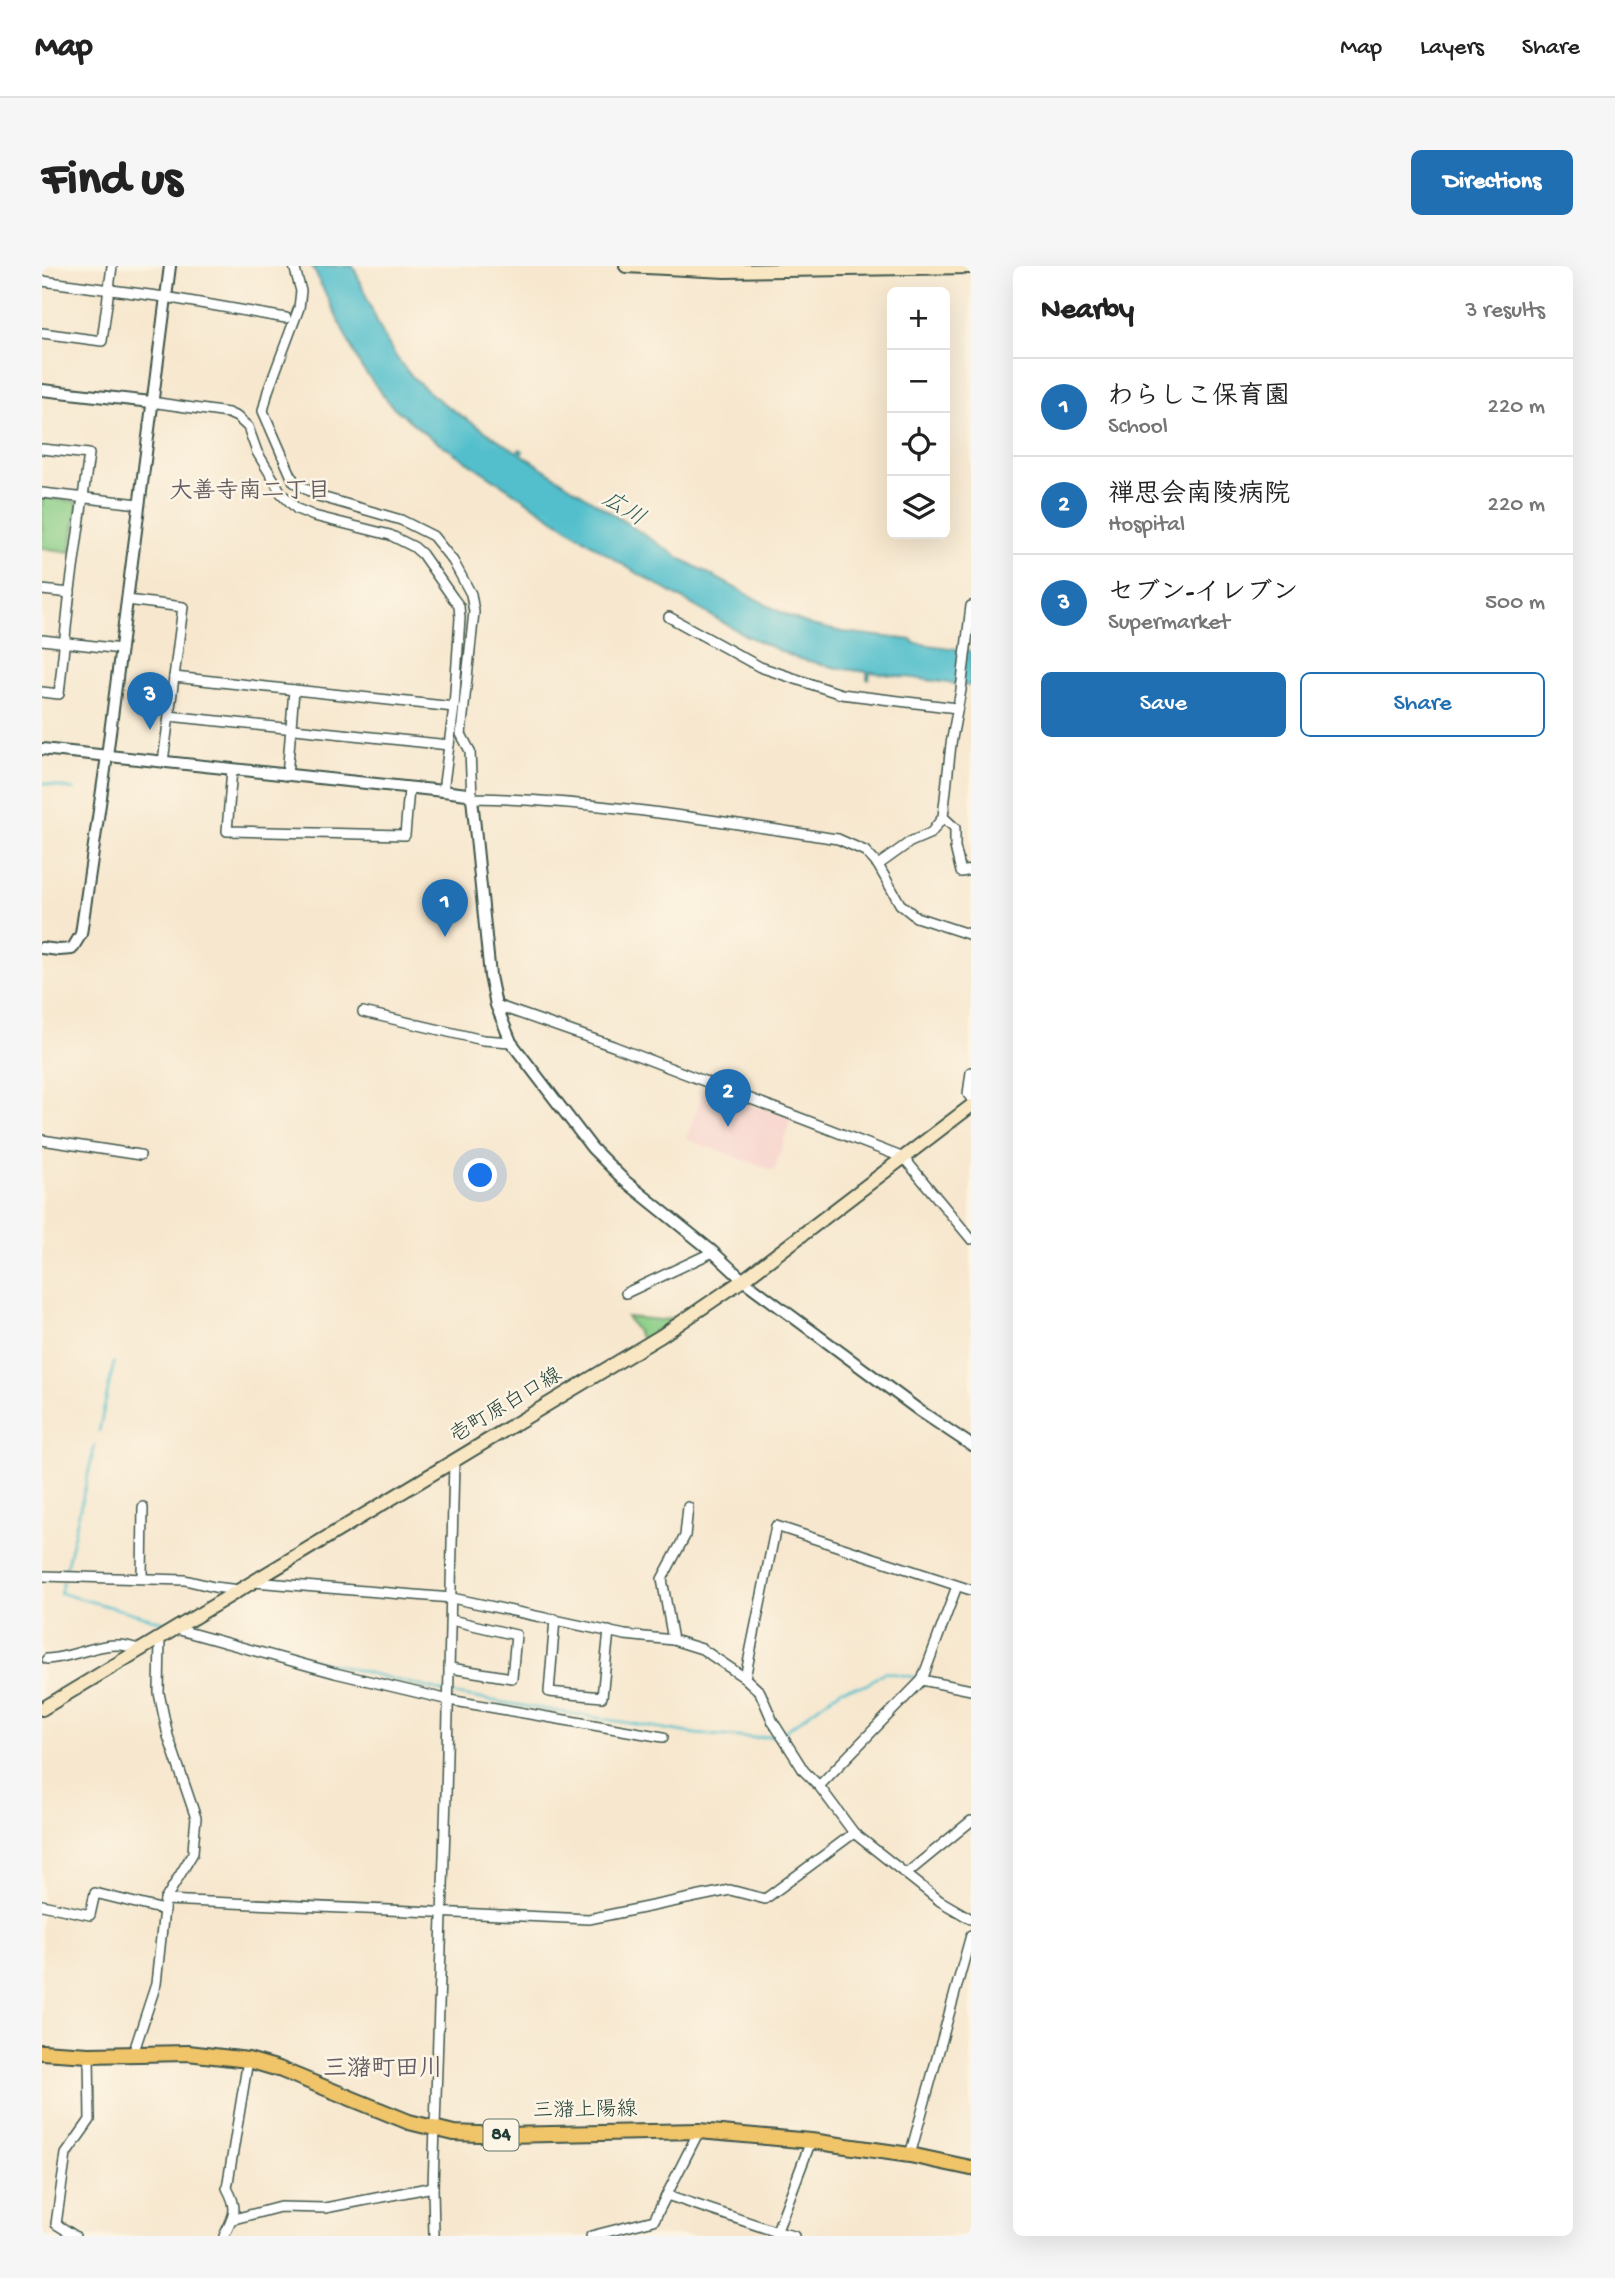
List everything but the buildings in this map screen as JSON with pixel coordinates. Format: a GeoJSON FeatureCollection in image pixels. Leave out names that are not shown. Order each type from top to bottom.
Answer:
{"type":"FeatureCollection","features":[{"type":"Feature","properties":{"kind":"main road"},"geometry":{"type":"LineString","coordinates":[[626,266],[726,269],[971,267]]}},
{"type":"Feature","properties":{"kind":"main road","name":"壱町原白口線"},"geometry":{"type":"LineString","coordinates":[[42,1709],[661,1336],[743,1280],[971,1105]]}},
{"type":"Feature","properties":{"kind":"main road","name":"三潴上陽線"},"geometry":{"type":"LineString","coordinates":[[42,2052],[89,2055],[188,2053],[248,2060],[279,2069],[409,2122],[454,2133],[503,2135],[699,2131],[811,2141],[910,2155],[971,2168]]}},
{"type":"Feature","properties":{"kind":"street"},"geometry":{"type":"LineString","coordinates":[[42,333],[102,341],[112,266]]}},
{"type":"Feature","properties":{"kind":"street"},"geometry":{"type":"LineString","coordinates":[[42,948],[72,949],[81,934],[107,756],[170,266]]}},
{"type":"Feature","properties":{"kind":"street"},"geometry":{"type":"LineString","coordinates":[[294,266],[301,291],[299,308],[263,411],[294,482],[318,496],[417,526],[432,536],[453,561],[471,594],[474,612],[461,734],[470,751],[472,798],[490,976],[496,1004],[511,1042],[592,1148],[625,1181],[713,1252],[743,1280],[971,1445]]}},
{"type":"Feature","properties":{"kind":"street"},"geometry":{"type":"LineString","coordinates":[[42,281],[165,297],[286,318]]}},
{"type":"Feature","properties":{"kind":"street"},"geometry":{"type":"LineString","coordinates":[[42,390],[228,413],[248,427],[257,452],[281,493],[297,509],[390,535],[405,541],[422,554],[458,606],[460,638],[443,792]]}},
{"type":"Feature","properties":{"kind":"street"},"geometry":{"type":"LineString","coordinates":[[42,449],[89,454],[59,694],[42,692]]}},
{"type":"Feature","properties":{"kind":"street"},"geometry":{"type":"LineString","coordinates":[[42,494],[139,505]]}},
{"type":"Feature","properties":{"kind":"street"},"geometry":{"type":"LineString","coordinates":[[42,590],[70,593]]}},
{"type":"Feature","properties":{"kind":"street"},"geometry":{"type":"LineString","coordinates":[[127,600],[183,607],[163,762]]}},
{"type":"Feature","properties":{"kind":"street"},"geometry":{"type":"LineString","coordinates":[[878,865],[910,842],[931,833],[943,817],[971,606]]}},
{"type":"Feature","properties":{"kind":"street"},"geometry":{"type":"LineString","coordinates":[[669,617],[760,667],[841,694],[957,708]]}},
{"type":"Feature","properties":{"kind":"street"},"geometry":{"type":"LineString","coordinates":[[42,640],[121,649]]}},
{"type":"Feature","properties":{"kind":"street"},"geometry":{"type":"LineString","coordinates":[[174,677],[454,708]]}},
{"type":"Feature","properties":{"kind":"street"},"geometry":{"type":"LineString","coordinates":[[287,776],[294,690]]}},
{"type":"Feature","properties":{"kind":"street"},"geometry":{"type":"LineString","coordinates":[[960,693],[971,699]]}},
{"type":"Feature","properties":{"kind":"street"},"geometry":{"type":"LineString","coordinates":[[169,716],[449,745]]}},
{"type":"Feature","properties":{"kind":"street"},"geometry":{"type":"LineString","coordinates":[[42,748],[467,794],[472,798],[536,799],[644,809],[838,839],[865,851],[878,865],[900,904],[916,917],[971,935]]}},
{"type":"Feature","properties":{"kind":"street"},"geometry":{"type":"LineString","coordinates":[[232,769],[228,831],[405,835],[409,789]]}},
{"type":"Feature","properties":{"kind":"street"},"geometry":{"type":"LineString","coordinates":[[943,817],[955,828],[955,848],[961,872],[971,870]]}},
{"type":"Feature","properties":{"kind":"street"},"geometry":{"type":"LineString","coordinates":[[496,1004],[614,1046],[904,1158],[971,1239]]}},
{"type":"Feature","properties":{"kind":"street"},"geometry":{"type":"LineString","coordinates":[[363,1012],[483,1040],[511,1042]]}},
{"type":"Feature","properties":{"kind":"street"},"geometry":{"type":"LineString","coordinates":[[971,1072],[968,1094],[971,1105]]}},
{"type":"Feature","properties":{"kind":"street"},"geometry":{"type":"LineString","coordinates":[[42,1140],[140,1156]]}},
{"type":"Feature","properties":{"kind":"street"},"geometry":{"type":"LineString","coordinates":[[626,1293],[713,1252]]}},
{"type":"Feature","properties":{"kind":"street"},"geometry":{"type":"LineString","coordinates":[[434,2236],[433,2186],[454,1462]]}},
{"type":"Feature","properties":{"kind":"street"},"geometry":{"type":"LineString","coordinates":[[142,1577],[143,1507]]}},
{"type":"Feature","properties":{"kind":"street"},"geometry":{"type":"LineString","coordinates":[[673,1640],[662,1579],[685,1536],[688,1507]]}},
{"type":"Feature","properties":{"kind":"street"},"geometry":{"type":"LineString","coordinates":[[745,1678],[776,1527],[971,1590]]}},
{"type":"Feature","properties":{"kind":"street"},"geometry":{"type":"LineString","coordinates":[[42,1576],[185,1580],[240,1590]]}},
{"type":"Feature","properties":{"kind":"street"},"geometry":{"type":"LineString","coordinates":[[254,1582],[452,1598],[609,1631],[673,1640],[702,1649],[745,1678],[760,1692],[804,1771],[819,1786],[854,1833],[940,1901],[971,1919]]}},
{"type":"Feature","properties":{"kind":"street"},"geometry":{"type":"LineString","coordinates":[[819,1786],[922,1680],[957,1586]]}},
{"type":"Feature","properties":{"kind":"street"},"geometry":{"type":"LineString","coordinates":[[555,1619],[549,1692],[602,1697],[609,1631]]}},
{"type":"Feature","properties":{"kind":"street"},"geometry":{"type":"LineString","coordinates":[[450,1668],[512,1678],[516,1635],[451,1620]]}},
{"type":"Feature","properties":{"kind":"street"},"geometry":{"type":"LineString","coordinates":[[176,1629],[335,1673],[449,1700],[663,1737]]}},
{"type":"Feature","properties":{"kind":"street"},"geometry":{"type":"LineString","coordinates":[[133,2054],[156,1984],[165,1900],[193,1853],[195,1818],[168,1736],[159,1693],[160,1638]]}},
{"type":"Feature","properties":{"kind":"street"},"geometry":{"type":"LineString","coordinates":[[47,1659],[62,1658],[91,1648],[128,1644],[139,1650]]}},
{"type":"Feature","properties":{"kind":"street"},"geometry":{"type":"LineString","coordinates":[[922,1680],[971,1690]]}},
{"type":"Feature","properties":{"kind":"street"},"geometry":{"type":"LineString","coordinates":[[906,1874],[971,1821]]}},
{"type":"Feature","properties":{"kind":"street"},"geometry":{"type":"LineString","coordinates":[[165,1900],[589,1919],[730,1890],[765,1899],[854,1833]]}},
{"type":"Feature","properties":{"kind":"street"},"geometry":{"type":"LineString","coordinates":[[42,1905],[90,1915],[95,1893],[164,1910]]}},
{"type":"Feature","properties":{"kind":"street"},"geometry":{"type":"LineString","coordinates":[[910,2155],[971,1934]]}},
{"type":"Feature","properties":{"kind":"street"},"geometry":{"type":"LineString","coordinates":[[75,2236],[56,2224],[66,2154],[90,2120],[89,2055]]}},
{"type":"Feature","properties":{"kind":"street"},"geometry":{"type":"LineString","coordinates":[[224,2236],[234,2219],[234,2202],[227,2188],[248,2060]]}},
{"type":"Feature","properties":{"kind":"street"},"geometry":{"type":"LineString","coordinates":[[591,2236],[654,2220],[699,2131]]}},
{"type":"Feature","properties":{"kind":"street"},"geometry":{"type":"LineString","coordinates":[[776,2234],[811,2141]]}},
{"type":"Feature","properties":{"kind":"street"},"geometry":{"type":"LineString","coordinates":[[234,2219],[280,2207],[325,2208],[433,2186]]}},
{"type":"Feature","properties":{"kind":"street"},"geometry":{"type":"LineString","coordinates":[[667,2195],[776,2234],[794,2236]]}},
{"type":"Feature","properties":{"kind":"shaded area"},"geometry":{"type":"Polygon","coordinates":[[[705,1088],[791,1119],[774,1171],[686,1139],[705,1088]]]}},
{"type":"Feature","properties":{"kind":"green space"},"geometry":{"type":"Polygon","coordinates":[[[42,497],[78,502],[71,552],[42,548],[42,497]]]}},
{"type":"Feature","properties":{"kind":"green space"},"geometry":{"type":"Polygon","coordinates":[[[627,1317],[661,1320],[678,1318],[643,1341],[627,1317]]]}},
{"type":"Feature","properties":{"kind":"water"},"geometry":{"type":"Polygon","coordinates":[[[312,266],[353,266],[391,348],[408,372],[430,393],[517,452],[520,449],[523,451],[521,454],[683,560],[788,616],[811,625],[971,651],[971,686],[870,672],[867,679],[867,672],[796,658],[745,635],[625,566],[427,435],[392,406],[361,367],[312,266]]]}},
{"type":"Feature","properties":{"kind":"waterway"},"geometry":{"type":"LineString","coordinates":[[42,783],[74,790]]}},
{"type":"Feature","properties":{"kind":"waterway"},"geometry":{"type":"LineString","coordinates":[[99,1431],[114,1363]]}},
{"type":"Feature","properties":{"kind":"waterway"},"geometry":{"type":"LineString","coordinates":[[65,1572],[95,1445]]}},
{"type":"Feature","properties":{"kind":"waterway"},"geometry":{"type":"LineString","coordinates":[[63,1582],[60,1593],[172,1624]]}},
{"type":"Feature","properties":{"kind":"waterway"},"geometry":{"type":"LineString","coordinates":[[188,1628],[457,1695],[696,1734],[754,1738],[778,1735]]}},
{"type":"Feature","properties":{"kind":"waterway"},"geometry":{"type":"LineString","coordinates":[[784,1732],[842,1689],[866,1685],[884,1672],[919,1678]]}},
{"type":"Feature","properties":{"kind":"place","name":"セブン-イレブン"},"geometry":{"type":"Point","coordinates":[150,730]}},
{"type":"Feature","properties":{"kind":"place","name":"わらしこ保育園"},"geometry":{"type":"Point","coordinates":[445,937]}},
{"type":"Feature","properties":{"kind":"place","name":"禅思会南陵病院"},"geometry":{"type":"Point","coordinates":[728,1127]}},
{"type":"Feature","properties":{"kind":"district","name":"大善寺南二丁目"},"geometry":{"type":"Point","coordinates":[250,492]}},
{"type":"Feature","properties":{"kind":"district","name":"三潴町田川"},"geometry":{"type":"Point","coordinates":[383,2070]}},
{"type":"Feature","properties":{"kind":"water label","name":"広川"},"geometry":{"type":"Point","coordinates":[623,510]}}]}
